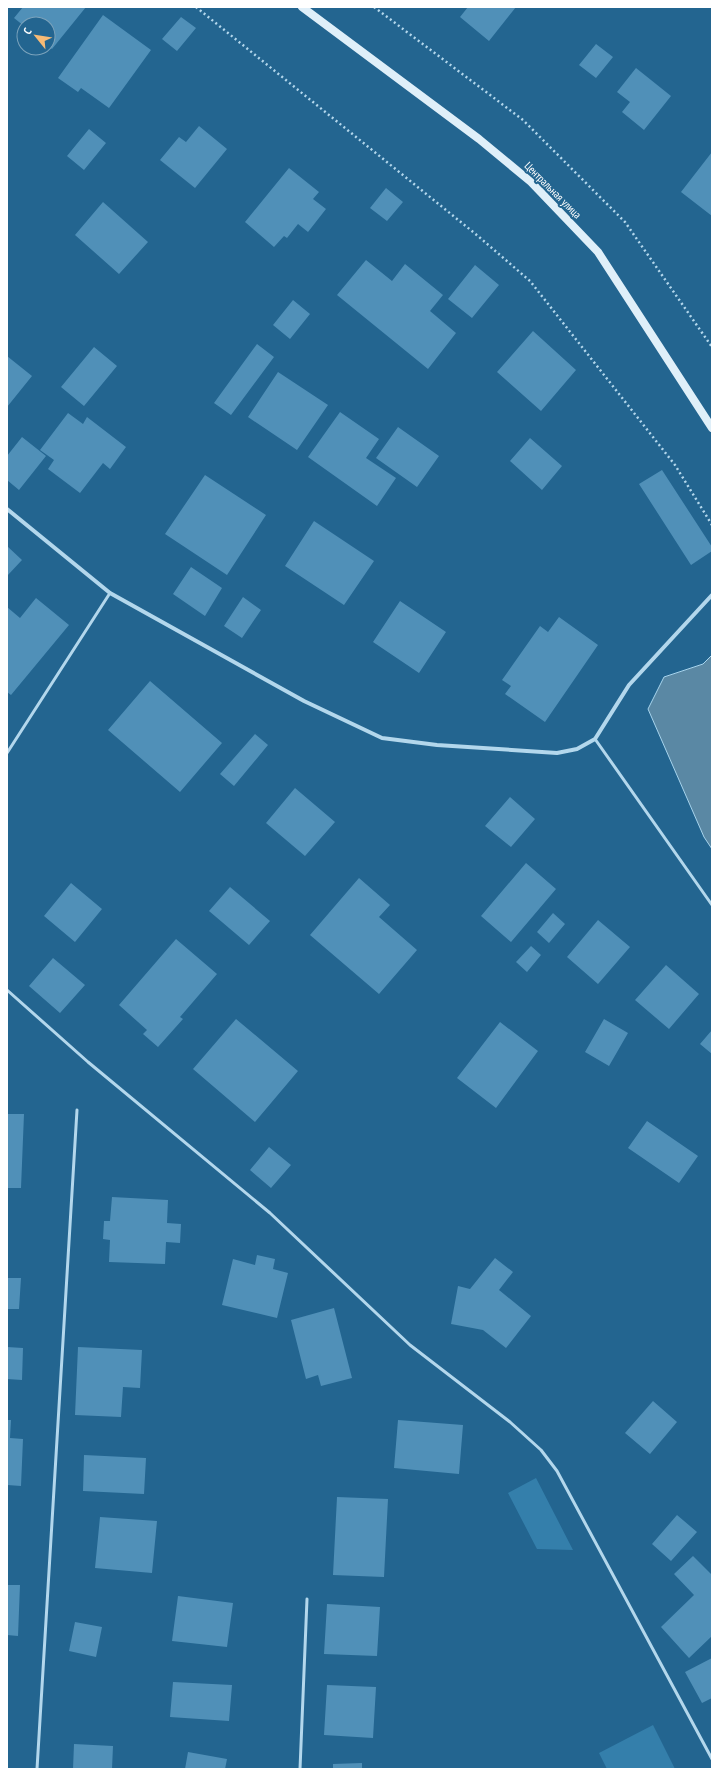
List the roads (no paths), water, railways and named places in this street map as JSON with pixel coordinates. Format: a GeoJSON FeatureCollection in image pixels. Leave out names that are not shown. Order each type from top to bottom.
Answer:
{"type":"FeatureCollection","features":[{"type":"Feature","properties":{"kind":"main road","name":"Центральная улица"},"geometry":{"type":"LineString","coordinates":[[302,7],[479,139],[532,182],[598,252],[712,428]]}},
{"type":"Feature","properties":{"kind":"street"},"geometry":{"type":"LineString","coordinates":[[7,509],[110,593],[304,701],[382,738],[437,745],[557,753],[577,749],[595,738],[629,685],[712,595]]}},
{"type":"Feature","properties":{"kind":"lane"},"geometry":{"type":"LineString","coordinates":[[7,753],[110,593]]}},
{"type":"Feature","properties":{"kind":"lane"},"geometry":{"type":"LineString","coordinates":[[595,738],[712,905]]}},
{"type":"Feature","properties":{"kind":"lane"},"geometry":{"type":"LineString","coordinates":[[7,990],[88,1062],[270,1213],[410,1346],[510,1422],[541,1450],[557,1471],[712,1759]]}},
{"type":"Feature","properties":{"kind":"lane"},"geometry":{"type":"LineString","coordinates":[[37,1769],[78,1110]]}},
{"type":"Feature","properties":{"kind":"lane"},"geometry":{"type":"LineString","coordinates":[[300,1769],[307,1599]]}}]}
